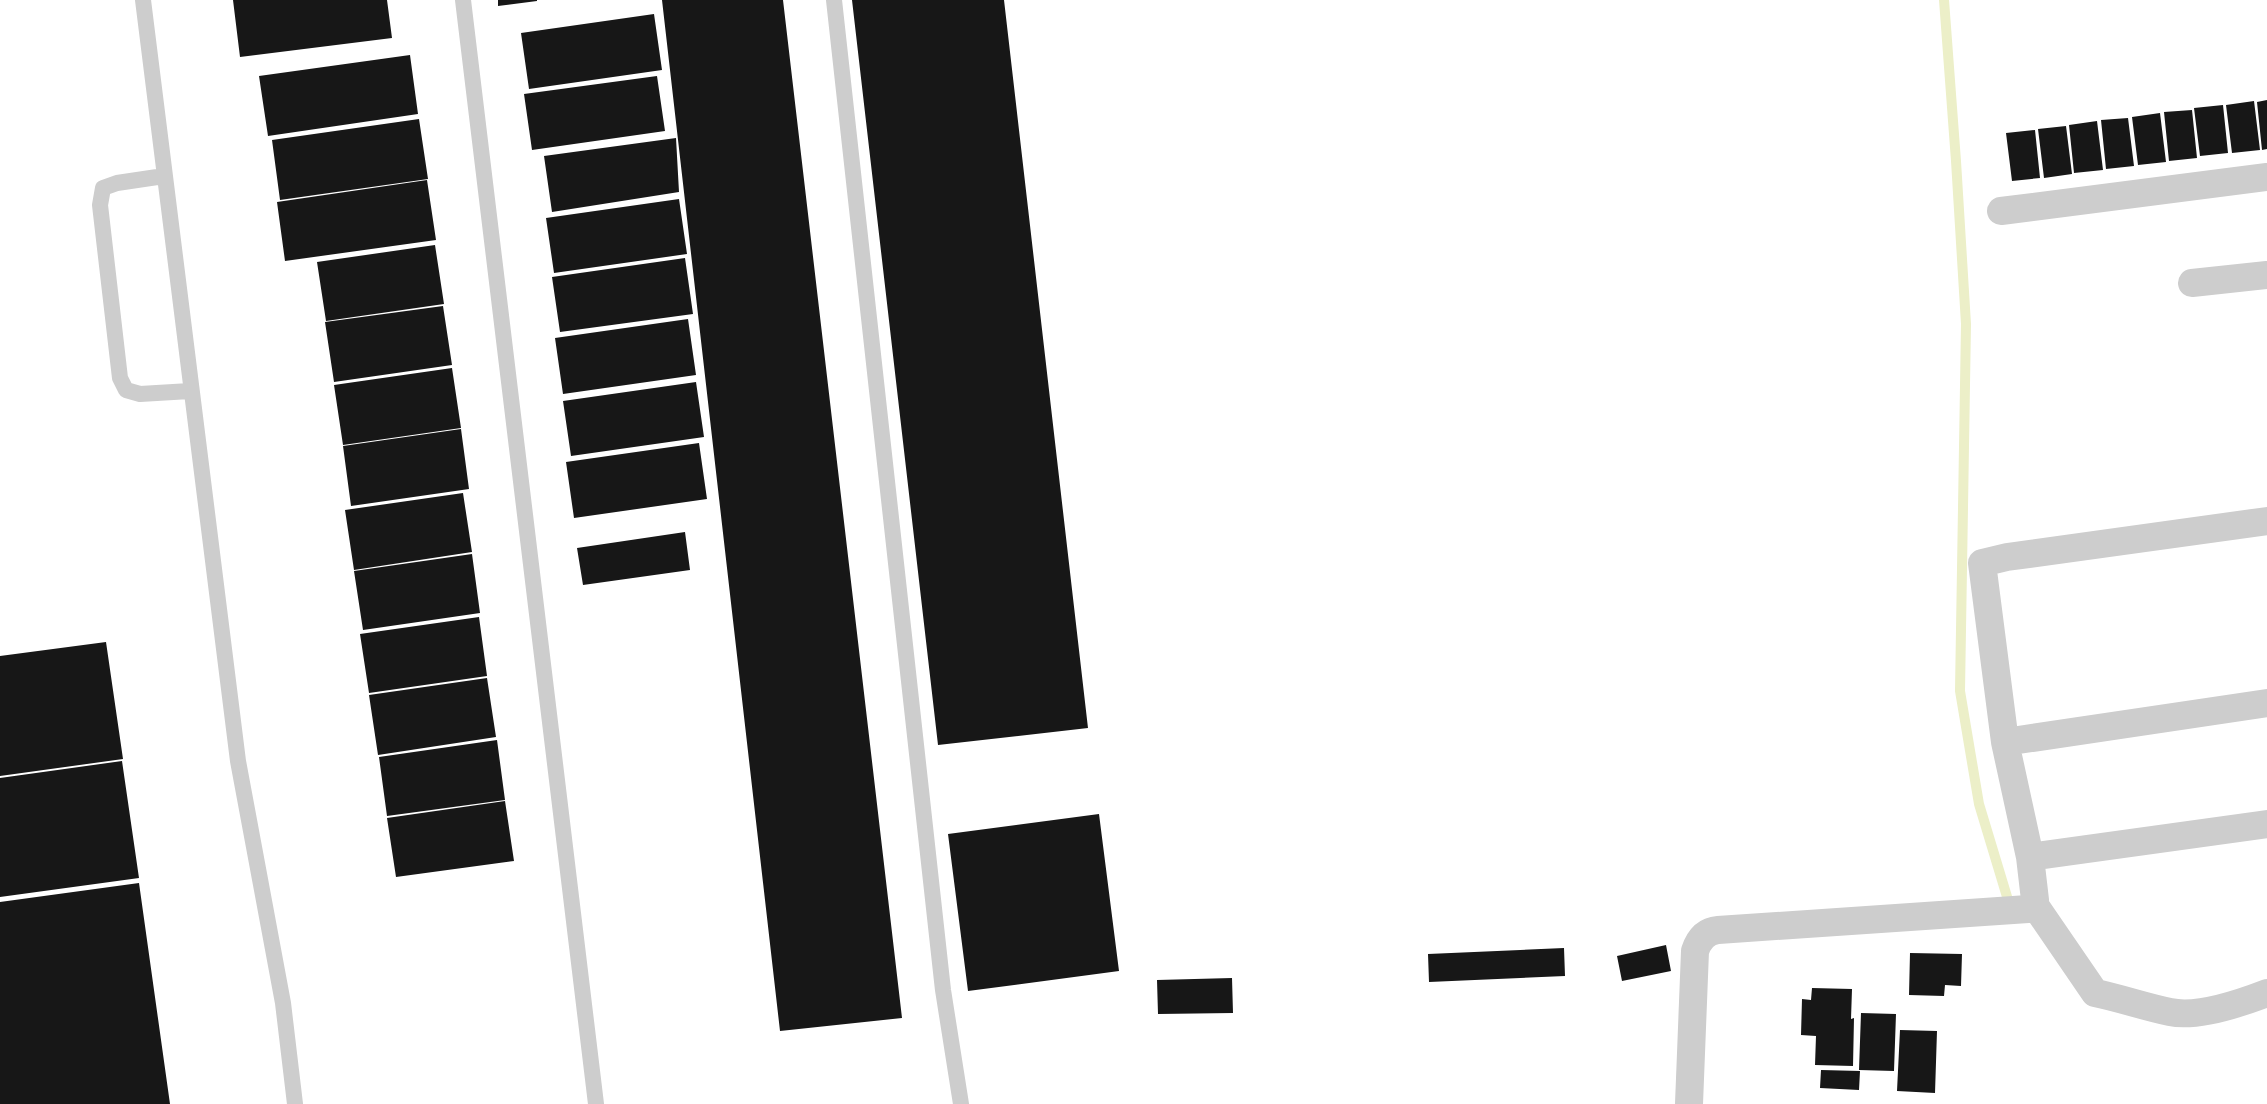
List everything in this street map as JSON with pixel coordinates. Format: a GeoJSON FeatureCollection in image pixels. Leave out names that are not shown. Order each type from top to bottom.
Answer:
{"type":"FeatureCollection","features":[{"type":"Feature","properties":{"kind":"street"},"geometry":{"type":"LineString","coordinates":[[2001,211],[2267,177]]}},
{"type":"Feature","properties":{"kind":"street"},"geometry":{"type":"LineString","coordinates":[[2192,283],[2267,275]]}},
{"type":"Feature","properties":{"kind":"street"},"geometry":{"type":"LineString","coordinates":[[2031,907],[2035,900],[2030,858],[2005,742],[1982,563],[2024,555],[2267,522]]}},
{"type":"Feature","properties":{"kind":"street"},"geometry":{"type":"LineString","coordinates":[[2005,742],[2267,703]]}},
{"type":"Feature","properties":{"kind":"street"},"geometry":{"type":"LineString","coordinates":[[2030,858],[2267,824]]}},
{"type":"Feature","properties":{"kind":"street"},"geometry":{"type":"LineString","coordinates":[[1689,1104],[1695,951],[1705,935],[1718,930],[1977,913],[2031,907]]}},
{"type":"Feature","properties":{"kind":"street"},"geometry":{"type":"LineString","coordinates":[[2031,907],[2095,992],[2171,1012],[2191,1013],[2247,1001],[2267,993]]}},
{"type":"Feature","properties":{"kind":"lane"},"geometry":{"type":"LineString","coordinates":[[143,0],[190,391],[238,761],[283,1002],[295,1104]]}},
{"type":"Feature","properties":{"kind":"lane"},"geometry":{"type":"LineString","coordinates":[[463,0],[596,1104]]}},
{"type":"Feature","properties":{"kind":"lane"},"geometry":{"type":"LineString","coordinates":[[834,0],[943,990],[961,1104]]}},
{"type":"Feature","properties":{"kind":"lane"},"geometry":{"type":"LineString","coordinates":[[164,176],[117,183],[103,188],[100,205],[120,378],[126,390],[140,394],[190,391]]}},
{"type":"Feature","properties":{"kind":"building"},"geometry":{"type":"Polygon","coordinates":[[[233,0],[387,0],[392,38],[240,57],[233,0]]]}},
{"type":"Feature","properties":{"kind":"building"},"geometry":{"type":"Polygon","coordinates":[[[498,0],[537,0],[537,1],[498,6],[498,0]]]}},
{"type":"Feature","properties":{"kind":"building"},"geometry":{"type":"Polygon","coordinates":[[[662,0],[783,0],[902,1018],[780,1031],[662,0]]]}},
{"type":"Feature","properties":{"kind":"building"},"geometry":{"type":"Polygon","coordinates":[[[852,0],[1004,0],[1088,728],[938,745],[852,0]]]}},
{"type":"Feature","properties":{"kind":"building"},"geometry":{"type":"Polygon","coordinates":[[[654,14],[662,70],[529,89],[521,33],[654,14]]]}},
{"type":"Feature","properties":{"kind":"building"},"geometry":{"type":"Polygon","coordinates":[[[410,55],[418,114],[268,136],[259,76],[410,55]]]}},
{"type":"Feature","properties":{"kind":"building"},"geometry":{"type":"Polygon","coordinates":[[[657,76],[665,131],[532,150],[524,94],[657,76]]]}},
{"type":"Feature","properties":{"kind":"building"},"geometry":{"type":"Polygon","coordinates":[[[2267,100],[2267,149],[2262,150],[2257,102],[2267,100]]]}},
{"type":"Feature","properties":{"kind":"building"},"geometry":{"type":"Polygon","coordinates":[[[2254,101],[2260,150],[2232,153],[2226,105],[2254,101]]]}},
{"type":"Feature","properties":{"kind":"building"},"geometry":{"type":"Polygon","coordinates":[[[2223,105],[2228,153],[2200,156],[2194,108],[2223,105]]]}},
{"type":"Feature","properties":{"kind":"building"},"geometry":{"type":"Polygon","coordinates":[[[2192,110],[2197,158],[2169,161],[2164,112],[2192,110]]]}},
{"type":"Feature","properties":{"kind":"building"},"geometry":{"type":"Polygon","coordinates":[[[2160,113],[2166,162],[2138,165],[2132,117],[2160,113]]]}},
{"type":"Feature","properties":{"kind":"building"},"geometry":{"type":"Polygon","coordinates":[[[2128,118],[2134,166],[2106,169],[2101,120],[2128,118]]]}},
{"type":"Feature","properties":{"kind":"building"},"geometry":{"type":"Polygon","coordinates":[[[419,119],[428,179],[280,200],[272,140],[419,119]]]}},
{"type":"Feature","properties":{"kind":"building"},"geometry":{"type":"Polygon","coordinates":[[[2097,121],[2103,170],[2074,173],[2069,125],[2097,121]]]}},
{"type":"Feature","properties":{"kind":"building"},"geometry":{"type":"Polygon","coordinates":[[[2066,126],[2072,174],[2044,178],[2038,129],[2066,126]]]}},
{"type":"Feature","properties":{"kind":"building"},"geometry":{"type":"Polygon","coordinates":[[[2035,130],[2040,178],[2012,181],[2006,133],[2035,130]]]}},
{"type":"Feature","properties":{"kind":"building"},"geometry":{"type":"Polygon","coordinates":[[[676,138],[679,192],[552,212],[544,156],[676,138]]]}},
{"type":"Feature","properties":{"kind":"building"},"geometry":{"type":"Polygon","coordinates":[[[427,180],[436,240],[285,261],[277,202],[427,180]]]}},
{"type":"Feature","properties":{"kind":"building"},"geometry":{"type":"Polygon","coordinates":[[[679,199],[687,254],[554,273],[546,218],[679,199]]]}},
{"type":"Feature","properties":{"kind":"building"},"geometry":{"type":"Polygon","coordinates":[[[435,245],[444,304],[326,321],[317,262],[435,245]]]}},
{"type":"Feature","properties":{"kind":"building"},"geometry":{"type":"Polygon","coordinates":[[[685,258],[693,314],[560,332],[552,277],[685,258]]]}},
{"type":"Feature","properties":{"kind":"building"},"geometry":{"type":"Polygon","coordinates":[[[443,306],[452,365],[334,382],[325,322],[443,306]]]}},
{"type":"Feature","properties":{"kind":"building"},"geometry":{"type":"Polygon","coordinates":[[[688,319],[696,375],[563,394],[555,338],[688,319]]]}},
{"type":"Feature","properties":{"kind":"building"},"geometry":{"type":"Polygon","coordinates":[[[452,368],[461,428],[343,445],[334,385],[452,368]]]}},
{"type":"Feature","properties":{"kind":"building"},"geometry":{"type":"Polygon","coordinates":[[[696,382],[704,437],[571,456],[563,401],[696,382]]]}},
{"type":"Feature","properties":{"kind":"building"},"geometry":{"type":"Polygon","coordinates":[[[461,429],[469,489],[351,506],[343,446],[461,429]]]}},
{"type":"Feature","properties":{"kind":"building"},"geometry":{"type":"Polygon","coordinates":[[[699,443],[707,499],[574,518],[566,462],[699,443]]]}},
{"type":"Feature","properties":{"kind":"building"},"geometry":{"type":"Polygon","coordinates":[[[463,493],[472,552],[354,570],[345,510],[463,493]]]}},
{"type":"Feature","properties":{"kind":"building"},"geometry":{"type":"Polygon","coordinates":[[[685,532],[690,570],[583,585],[577,548],[685,532]]]}},
{"type":"Feature","properties":{"kind":"building"},"geometry":{"type":"Polygon","coordinates":[[[472,554],[480,613],[363,630],[354,571],[472,554]]]}},
{"type":"Feature","properties":{"kind":"building"},"geometry":{"type":"Polygon","coordinates":[[[479,617],[487,676],[369,693],[360,634],[479,617]]]}},
{"type":"Feature","properties":{"kind":"building"},"geometry":{"type":"Polygon","coordinates":[[[106,642],[123,759],[0,776],[0,656],[106,642]]]}},
{"type":"Feature","properties":{"kind":"building"},"geometry":{"type":"Polygon","coordinates":[[[487,678],[496,737],[378,755],[369,695],[487,678]]]}},
{"type":"Feature","properties":{"kind":"building"},"geometry":{"type":"Polygon","coordinates":[[[497,740],[505,800],[387,816],[379,757],[497,740]]]}},
{"type":"Feature","properties":{"kind":"building"},"geometry":{"type":"Polygon","coordinates":[[[122,761],[139,878],[0,897],[0,778],[122,761]]]}},
{"type":"Feature","properties":{"kind":"building"},"geometry":{"type":"Polygon","coordinates":[[[505,801],[514,861],[396,877],[387,818],[505,801]]]}},
{"type":"Feature","properties":{"kind":"building"},"geometry":{"type":"Polygon","coordinates":[[[1099,814],[1119,971],[968,991],[948,834],[1099,814]]]}},
{"type":"Feature","properties":{"kind":"building"},"geometry":{"type":"Polygon","coordinates":[[[139,883],[170,1104],[0,1104],[0,902],[139,883]]]}},
{"type":"Feature","properties":{"kind":"building"},"geometry":{"type":"Polygon","coordinates":[[[1666,945],[1671,971],[1622,981],[1617,956],[1666,945]]]}},
{"type":"Feature","properties":{"kind":"building"},"geometry":{"type":"Polygon","coordinates":[[[1564,948],[1565,976],[1429,982],[1428,954],[1564,948]]]}},
{"type":"Feature","properties":{"kind":"building"},"geometry":{"type":"Polygon","coordinates":[[[1910,953],[1962,954],[1961,986],[1945,985],[1944,996],[1909,995],[1910,953]]]}},
{"type":"Feature","properties":{"kind":"building"},"geometry":{"type":"Polygon","coordinates":[[[1232,978],[1233,1013],[1158,1014],[1157,980],[1232,978]]]}},
{"type":"Feature","properties":{"kind":"building"},"geometry":{"type":"Polygon","coordinates":[[[1812,988],[1852,989],[1851,1019],[1854,1018],[1853,1066],[1815,1065],[1816,1036],[1801,1035],[1802,999],[1811,1000],[1812,988]]]}},
{"type":"Feature","properties":{"kind":"building"},"geometry":{"type":"Polygon","coordinates":[[[1861,1013],[1896,1014],[1894,1071],[1859,1070],[1861,1013]]]}},
{"type":"Feature","properties":{"kind":"building"},"geometry":{"type":"Polygon","coordinates":[[[1900,1030],[1937,1031],[1935,1093],[1897,1091],[1900,1030]]]}},
{"type":"Feature","properties":{"kind":"building"},"geometry":{"type":"Polygon","coordinates":[[[1821,1070],[1860,1071],[1859,1090],[1820,1088],[1821,1070]]]}},
{"type":"Feature","properties":{"kind":"waterway"},"geometry":{"type":"LineString","coordinates":[[1944,0],[1966,324],[1960,691],[1979,804],[2008,900]]}}]}
